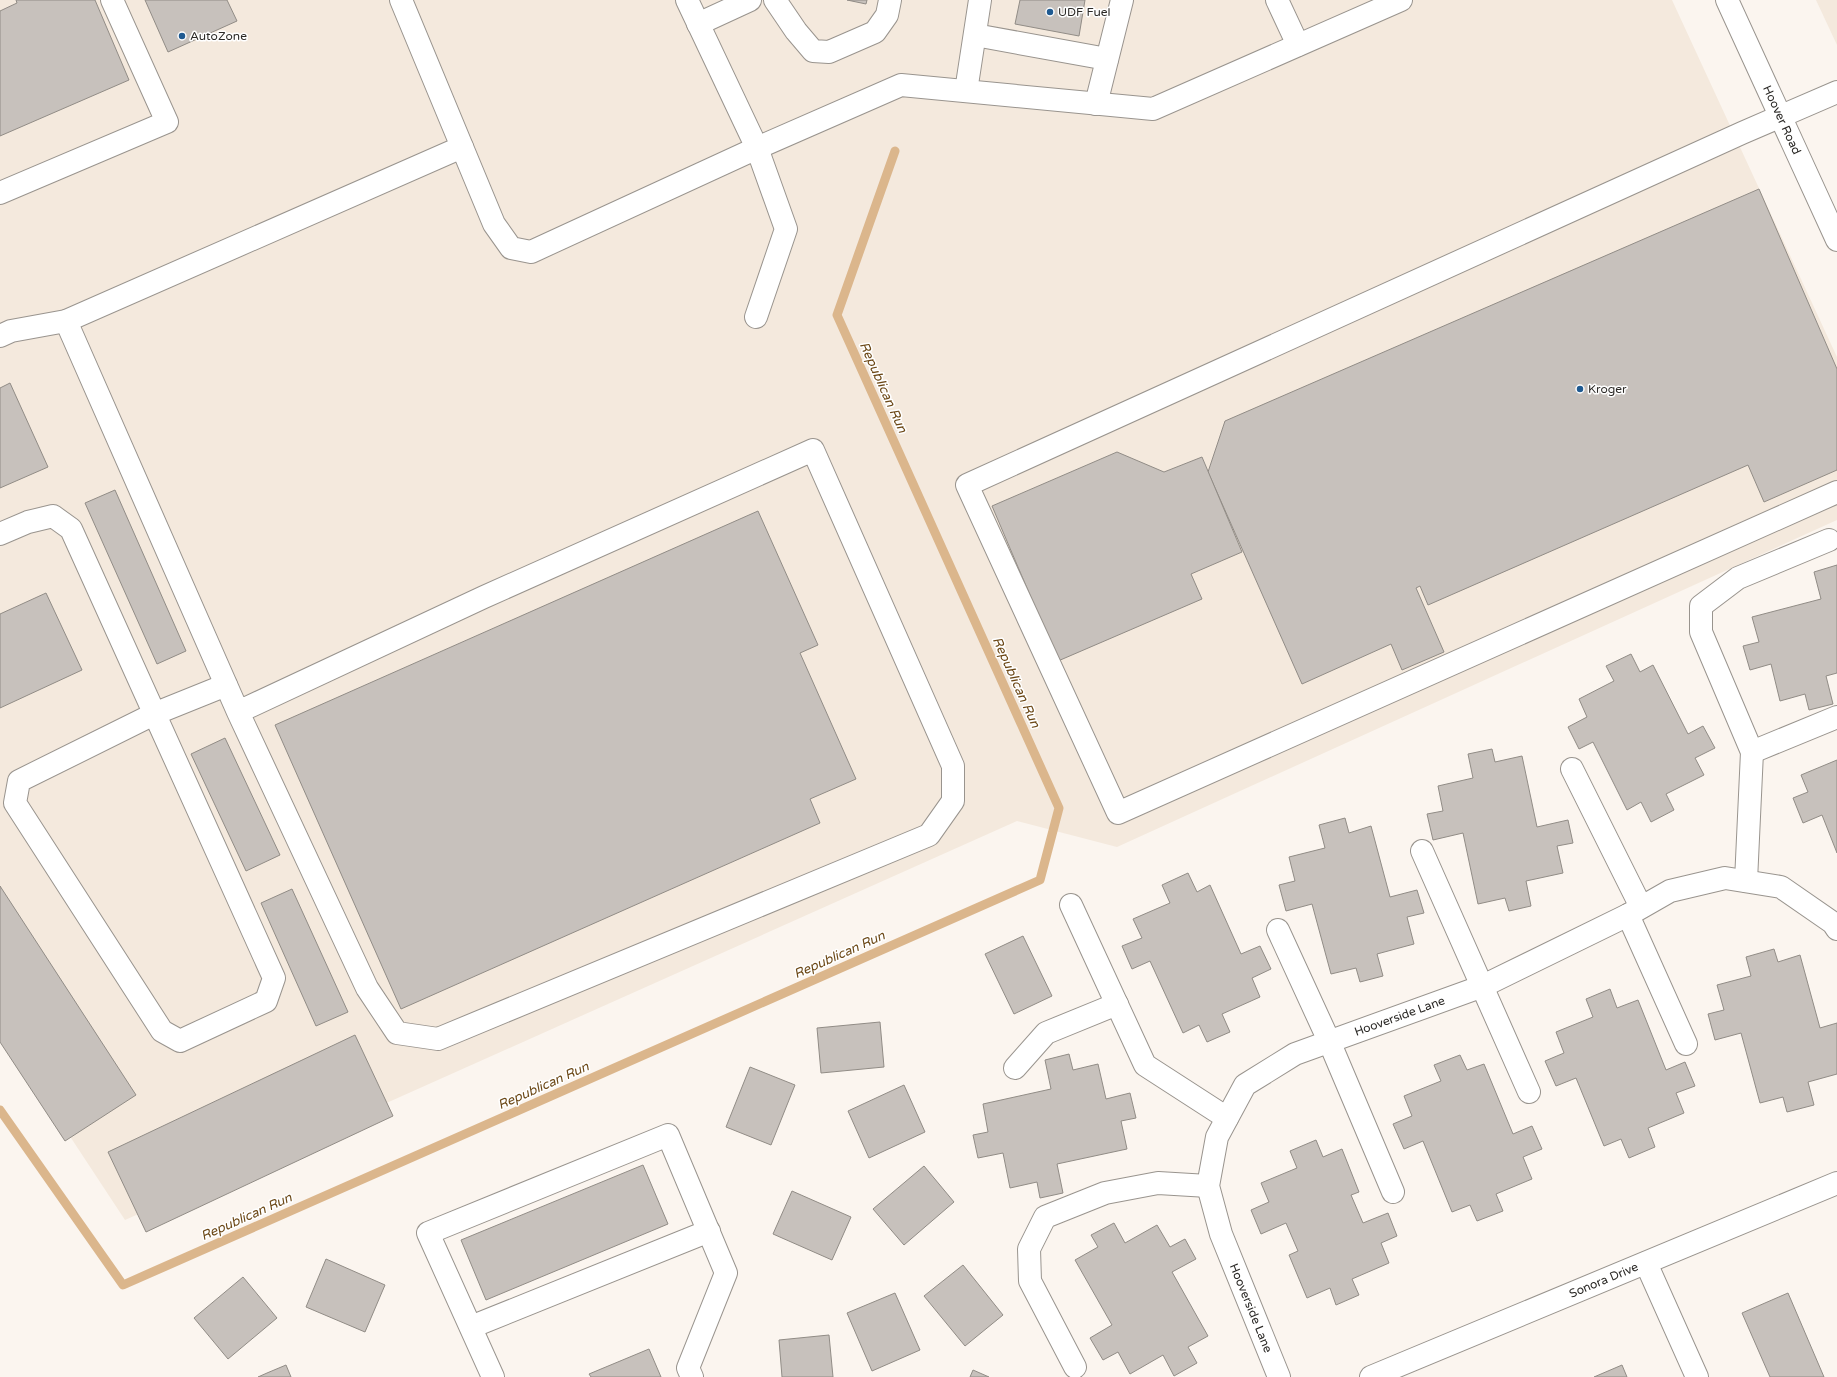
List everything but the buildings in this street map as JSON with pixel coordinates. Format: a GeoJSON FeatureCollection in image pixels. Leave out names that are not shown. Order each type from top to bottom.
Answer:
{"type":"FeatureCollection","features":[{"type":"Feature","properties":{"kind":"street"},"geometry":{"type":"LineString","coordinates":[[0,193],[167,122],[112,0]]}},
{"type":"Feature","properties":{"kind":"street"},"geometry":{"type":"LineString","coordinates":[[401,0],[494,224],[511,248],[531,252],[757,148],[901,85],[1153,109],[1401,0]]}},
{"type":"Feature","properties":{"kind":"street"},"geometry":{"type":"LineString","coordinates":[[687,0],[757,148],[786,229],[756,317]]}},
{"type":"Feature","properties":{"kind":"street"},"geometry":{"type":"LineString","coordinates":[[698,24],[750,0]]}},
{"type":"Feature","properties":{"kind":"street"},"geometry":{"type":"LineString","coordinates":[[775,0],[796,31],[813,51],[829,52],[875,32],[887,15],[890,0]]}},
{"type":"Feature","properties":{"kind":"street"},"geometry":{"type":"LineString","coordinates":[[966,91],[980,0]]}},
{"type":"Feature","properties":{"kind":"street"},"geometry":{"type":"LineString","coordinates":[[1096,104],[1122,0]]}},
{"type":"Feature","properties":{"kind":"street"},"geometry":{"type":"LineString","coordinates":[[1277,0],[1298,45]]}},
{"type":"Feature","properties":{"kind":"street","name":"Hoover Road"},"geometry":{"type":"LineString","coordinates":[[1727,0],[1837,240]]}},
{"type":"Feature","properties":{"kind":"street"},"geometry":{"type":"LineString","coordinates":[[975,35],[1107,59]]}},
{"type":"Feature","properties":{"kind":"street"},"geometry":{"type":"LineString","coordinates":[[1837,92],[1780,116],[967,485],[1118,813],[1837,492]]}},
{"type":"Feature","properties":{"kind":"street"},"geometry":{"type":"LineString","coordinates":[[0,336],[11,331],[66,321],[462,147]]}},
{"type":"Feature","properties":{"kind":"street"},"geometry":{"type":"LineString","coordinates":[[66,321],[238,712],[367,988],[397,1033],[438,1039],[929,835],[953,801],[953,766],[813,450],[484,597],[238,712]]}},
{"type":"Feature","properties":{"kind":"street"},"geometry":{"type":"LineString","coordinates":[[0,534],[28,522],[54,516],[71,529],[154,714],[274,978],[266,1001],[180,1041],[162,1031],[16,802],[19,781],[66,756],[154,714],[226,685]]}},
{"type":"Feature","properties":{"kind":"street"},"geometry":{"type":"LineString","coordinates":[[1746,881],[1752,752],[1701,632],[1701,606],[1738,578],[1829,540]]}},
{"type":"Feature","properties":{"kind":"street"},"geometry":{"type":"LineString","coordinates":[[1752,752],[1837,717]]}},
{"type":"Feature","properties":{"kind":"street"},"geometry":{"type":"LineString","coordinates":[[1572,769],[1634,911],[1686,1044]]}},
{"type":"Feature","properties":{"kind":"street"},"geometry":{"type":"LineString","coordinates":[[1422,850],[1529,1092]]}},
{"type":"Feature","properties":{"kind":"street","name":"Hooverside Lane"},"geometry":{"type":"LineString","coordinates":[[1279,1377],[1222,1234],[1208,1186],[1217,1137],[1245,1085],[1295,1054],[1483,986],[1634,911],[1670,891],[1725,878],[1781,887],[1836,924]]}},
{"type":"Feature","properties":{"kind":"street"},"geometry":{"type":"LineString","coordinates":[[1070,904],[1145,1065],[1227,1118]]}},
{"type":"Feature","properties":{"kind":"street"},"geometry":{"type":"LineString","coordinates":[[1278,930],[1329,1041],[1393,1192]]}},
{"type":"Feature","properties":{"kind":"street"},"geometry":{"type":"LineString","coordinates":[[1015,1068],[1046,1033],[1117,1004]]}},
{"type":"Feature","properties":{"kind":"street"},"geometry":{"type":"LineString","coordinates":[[494,1377],[428,1233],[668,1135],[726,1273],[688,1368],[692,1377]]}},
{"type":"Feature","properties":{"kind":"street"},"geometry":{"type":"LineString","coordinates":[[1075,1367],[1030,1281],[1029,1249],[1045,1216],[1104,1193],[1158,1183],[1208,1186]]}},
{"type":"Feature","properties":{"kind":"street","name":"Sonora Drive"},"geometry":{"type":"LineString","coordinates":[[1371,1377],[1837,1183]]}},
{"type":"Feature","properties":{"kind":"street"},"geometry":{"type":"LineString","coordinates":[[471,1327],[709,1231]]}},
{"type":"Feature","properties":{"kind":"street"},"geometry":{"type":"LineString","coordinates":[[1646,1262],[1697,1377]]}},
{"type":"Feature","properties":{"kind":"shaded area"},"geometry":{"type":"Polygon","coordinates":[[[0,0],[1672,0],[1837,357],[1837,520],[1117,847],[1017,821],[125,1220],[0,1030],[0,0]]]}},
{"type":"Feature","properties":{"kind":"shaded area"},"geometry":{"type":"Polygon","coordinates":[[[1816,0],[1837,0],[1837,45],[1816,0]]]}},
{"type":"Feature","properties":{"kind":"waterway","name":"Republican Run"},"geometry":{"type":"LineString","coordinates":[[0,1110],[123,1285],[1040,880],[1059,808],[837,315],[895,151]]}},
{"type":"Feature","properties":{"kind":"place","name":"UDF Fuel"},"geometry":{"type":"Point","coordinates":[1050,12]}},
{"type":"Feature","properties":{"kind":"place","name":"AutoZone"},"geometry":{"type":"Point","coordinates":[182,36]}},
{"type":"Feature","properties":{"kind":"place","name":"Kroger"},"geometry":{"type":"Point","coordinates":[1580,389]}}]}
